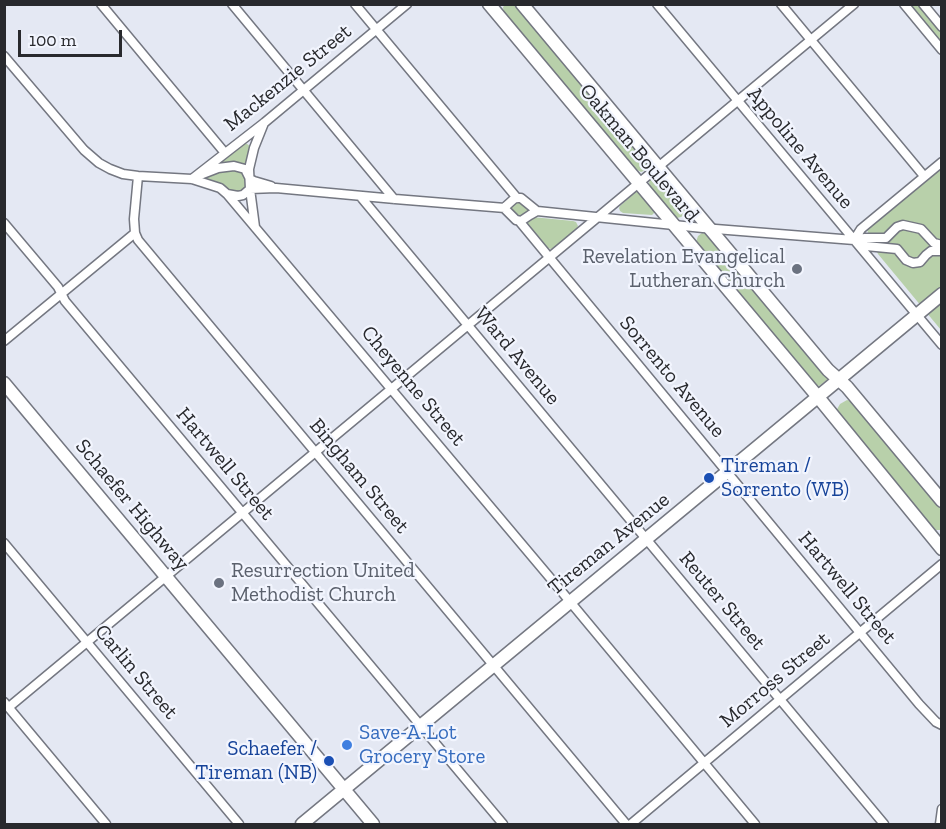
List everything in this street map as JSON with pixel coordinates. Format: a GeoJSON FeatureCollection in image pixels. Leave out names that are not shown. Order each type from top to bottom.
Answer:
{"type":"FeatureCollection","features":[{"type":"Feature","properties":{"kind":"street"},"geometry":{"type":"LineString","coordinates":[[101,4],[225,153]]}},
{"type":"Feature","properties":{"kind":"street"},"geometry":{"type":"LineString","coordinates":[[231,4],[394,199]]}},
{"type":"Feature","properties":{"kind":"street"},"geometry":{"type":"LineString","coordinates":[[355,4],[515,195],[537,212]]}},
{"type":"Feature","properties":{"kind":"street","name":"Mackenzie Street"},"geometry":{"type":"LineString","coordinates":[[192,179],[264,123],[407,4]]}},
{"type":"Feature","properties":{"kind":"street","name":"Oakman Boulevard"},"geometry":{"type":"LineString","coordinates":[[522,4],[828,370],[847,387],[942,501]]}},
{"type":"Feature","properties":{"kind":"street","name":"Appoline Avenue"},"geometry":{"type":"LineString","coordinates":[[657,4],[942,345]]}},
{"type":"Feature","properties":{"kind":"street"},"geometry":{"type":"LineString","coordinates":[[781,4],[924,176]]}},
{"type":"Feature","properties":{"kind":"street"},"geometry":{"type":"LineString","coordinates":[[106,825],[7,705],[87,643],[243,514],[854,4]]}},
{"type":"Feature","properties":{"kind":"street"},"geometry":{"type":"LineString","coordinates":[[904,4],[942,50]]}},
{"type":"Feature","properties":{"kind":"street"},"geometry":{"type":"LineString","coordinates":[[923,4],[942,27]]}},
{"type":"Feature","properties":{"kind":"street","name":"Oakman Boulevard"},"geometry":{"type":"LineString","coordinates":[[493,6],[942,549]]}},
{"type":"Feature","properties":{"kind":"street"},"geometry":{"type":"LineString","coordinates":[[4,56],[88,155],[110,170],[123,174],[138,177],[192,179],[220,188],[227,194],[238,196],[250,189],[276,188],[505,208],[515,195]]}},
{"type":"Feature","properties":{"kind":"street"},"geometry":{"type":"LineString","coordinates":[[255,227],[249,169],[264,123]]}},
{"type":"Feature","properties":{"kind":"street"},"geometry":{"type":"LineString","coordinates":[[854,240],[861,229],[942,162]]}},
{"type":"Feature","properties":{"kind":"street"},"geometry":{"type":"LineString","coordinates":[[192,179],[218,168],[234,166],[245,169],[250,178],[276,188]]}},
{"type":"Feature","properties":{"kind":"street"},"geometry":{"type":"LineString","coordinates":[[4,341],[135,233],[138,177]]}},
{"type":"Feature","properties":{"kind":"street","name":"Cheyenne Street"},"geometry":{"type":"LineString","coordinates":[[227,194],[755,825]]}},
{"type":"Feature","properties":{"kind":"street","name":"Ward Avenue"},"geometry":{"type":"LineString","coordinates":[[360,196],[646,539]]}},
{"type":"Feature","properties":{"kind":"street","name":"Sorrento Avenue"},"geometry":{"type":"LineString","coordinates":[[505,208],[520,222],[728,472]]}},
{"type":"Feature","properties":{"kind":"street"},"geometry":{"type":"LineString","coordinates":[[520,222],[537,212],[854,240],[886,238],[897,227],[903,225],[921,229],[934,243],[942,245]]}},
{"type":"Feature","properties":{"kind":"street","name":"Hartwell Street"},"geometry":{"type":"LineString","coordinates":[[4,223],[57,286],[65,301],[503,825]]}},
{"type":"Feature","properties":{"kind":"street","name":"Bingham Street"},"geometry":{"type":"LineString","coordinates":[[135,233],[138,240],[626,825]]}},
{"type":"Feature","properties":{"kind":"street"},"geometry":{"type":"LineString","coordinates":[[854,240],[866,246],[897,249],[906,260],[913,264],[920,262],[931,251],[942,252]]}},
{"type":"Feature","properties":{"kind":"street","name":"Tireman Avenue"},"geometry":{"type":"LineString","coordinates":[[302,825],[942,294]]}},
{"type":"Feature","properties":{"kind":"street","name":"Schaefer Highway"},"geometry":{"type":"LineString","coordinates":[[4,383],[373,825]]}},
{"type":"Feature","properties":{"kind":"street","name":"Hartwell Street"},"geometry":{"type":"LineString","coordinates":[[728,472],[919,704],[936,722],[942,725]]}},
{"type":"Feature","properties":{"kind":"street","name":"Reuter Street"},"geometry":{"type":"LineString","coordinates":[[646,539],[884,825]]}},
{"type":"Feature","properties":{"kind":"street","name":"Carlin Street"},"geometry":{"type":"LineString","coordinates":[[4,543],[239,825]]}},
{"type":"Feature","properties":{"kind":"street","name":"Morross Street"},"geometry":{"type":"LineString","coordinates":[[631,825],[942,564]]}},
{"type":"Feature","properties":{"kind":"street"},"geometry":{"type":"LineString","coordinates":[[940,825],[942,808]]}},
{"type":"Feature","properties":{"kind":"green space"},"geometry":{"type":"Polygon","coordinates":[[[505,5],[517,5],[648,164],[646,170],[641,172],[635,169],[504,14],[505,5]]]}},
{"type":"Feature","properties":{"kind":"green space"},"geometry":{"type":"Polygon","coordinates":[[[909,5],[919,5],[941,31],[941,43],[909,5]]]}},
{"type":"Feature","properties":{"kind":"green space"},"geometry":{"type":"Polygon","coordinates":[[[244,142],[251,149],[248,166],[210,167],[244,142]]]}},
{"type":"Feature","properties":{"kind":"green space"},"geometry":{"type":"Polygon","coordinates":[[[236,169],[246,175],[246,188],[243,192],[230,191],[219,183],[203,180],[204,177],[236,169]]]}},
{"type":"Feature","properties":{"kind":"green space"},"geometry":{"type":"Polygon","coordinates":[[[941,169],[941,330],[878,254],[867,230],[941,169]]]}},
{"type":"Feature","properties":{"kind":"green space"},"geometry":{"type":"Polygon","coordinates":[[[657,176],[661,177],[686,207],[681,217],[677,218],[673,215],[650,187],[650,180],[657,176]]]}},
{"type":"Feature","properties":{"kind":"green space"},"geometry":{"type":"Polygon","coordinates":[[[637,191],[641,192],[654,209],[655,212],[652,215],[620,211],[620,206],[637,191]]]}},
{"type":"Feature","properties":{"kind":"green space"},"geometry":{"type":"Polygon","coordinates":[[[513,202],[528,208],[529,212],[522,218],[517,217],[508,206],[513,202]]]}},
{"type":"Feature","properties":{"kind":"green space"},"geometry":{"type":"Polygon","coordinates":[[[532,217],[573,221],[578,226],[551,249],[528,224],[527,221],[532,217]]]}},
{"type":"Feature","properties":{"kind":"green space"},"geometry":{"type":"Polygon","coordinates":[[[702,233],[708,234],[828,379],[819,386],[815,385],[697,244],[698,236],[702,233]]]}},
{"type":"Feature","properties":{"kind":"green space"},"geometry":{"type":"Polygon","coordinates":[[[847,400],[855,402],[941,506],[941,530],[930,527],[836,411],[840,404],[847,400]]]}},
{"type":"Feature","properties":{"kind":"place","name":"Revelation Evangelical Lutheran Church"},"geometry":{"type":"Point","coordinates":[797,269]}},
{"type":"Feature","properties":{"kind":"place","name":"Tireman / Sorrento (WB)"},"geometry":{"type":"Point","coordinates":[709,478]}},
{"type":"Feature","properties":{"kind":"place","name":"Resurrection United Methodist Church"},"geometry":{"type":"Point","coordinates":[219,583]}},
{"type":"Feature","properties":{"kind":"place","name":"Save-A-Lot Grocery Store"},"geometry":{"type":"Point","coordinates":[347,745]}},
{"type":"Feature","properties":{"kind":"place","name":"Schaefer / Tireman (NB)"},"geometry":{"type":"Point","coordinates":[329,761]}}]}
